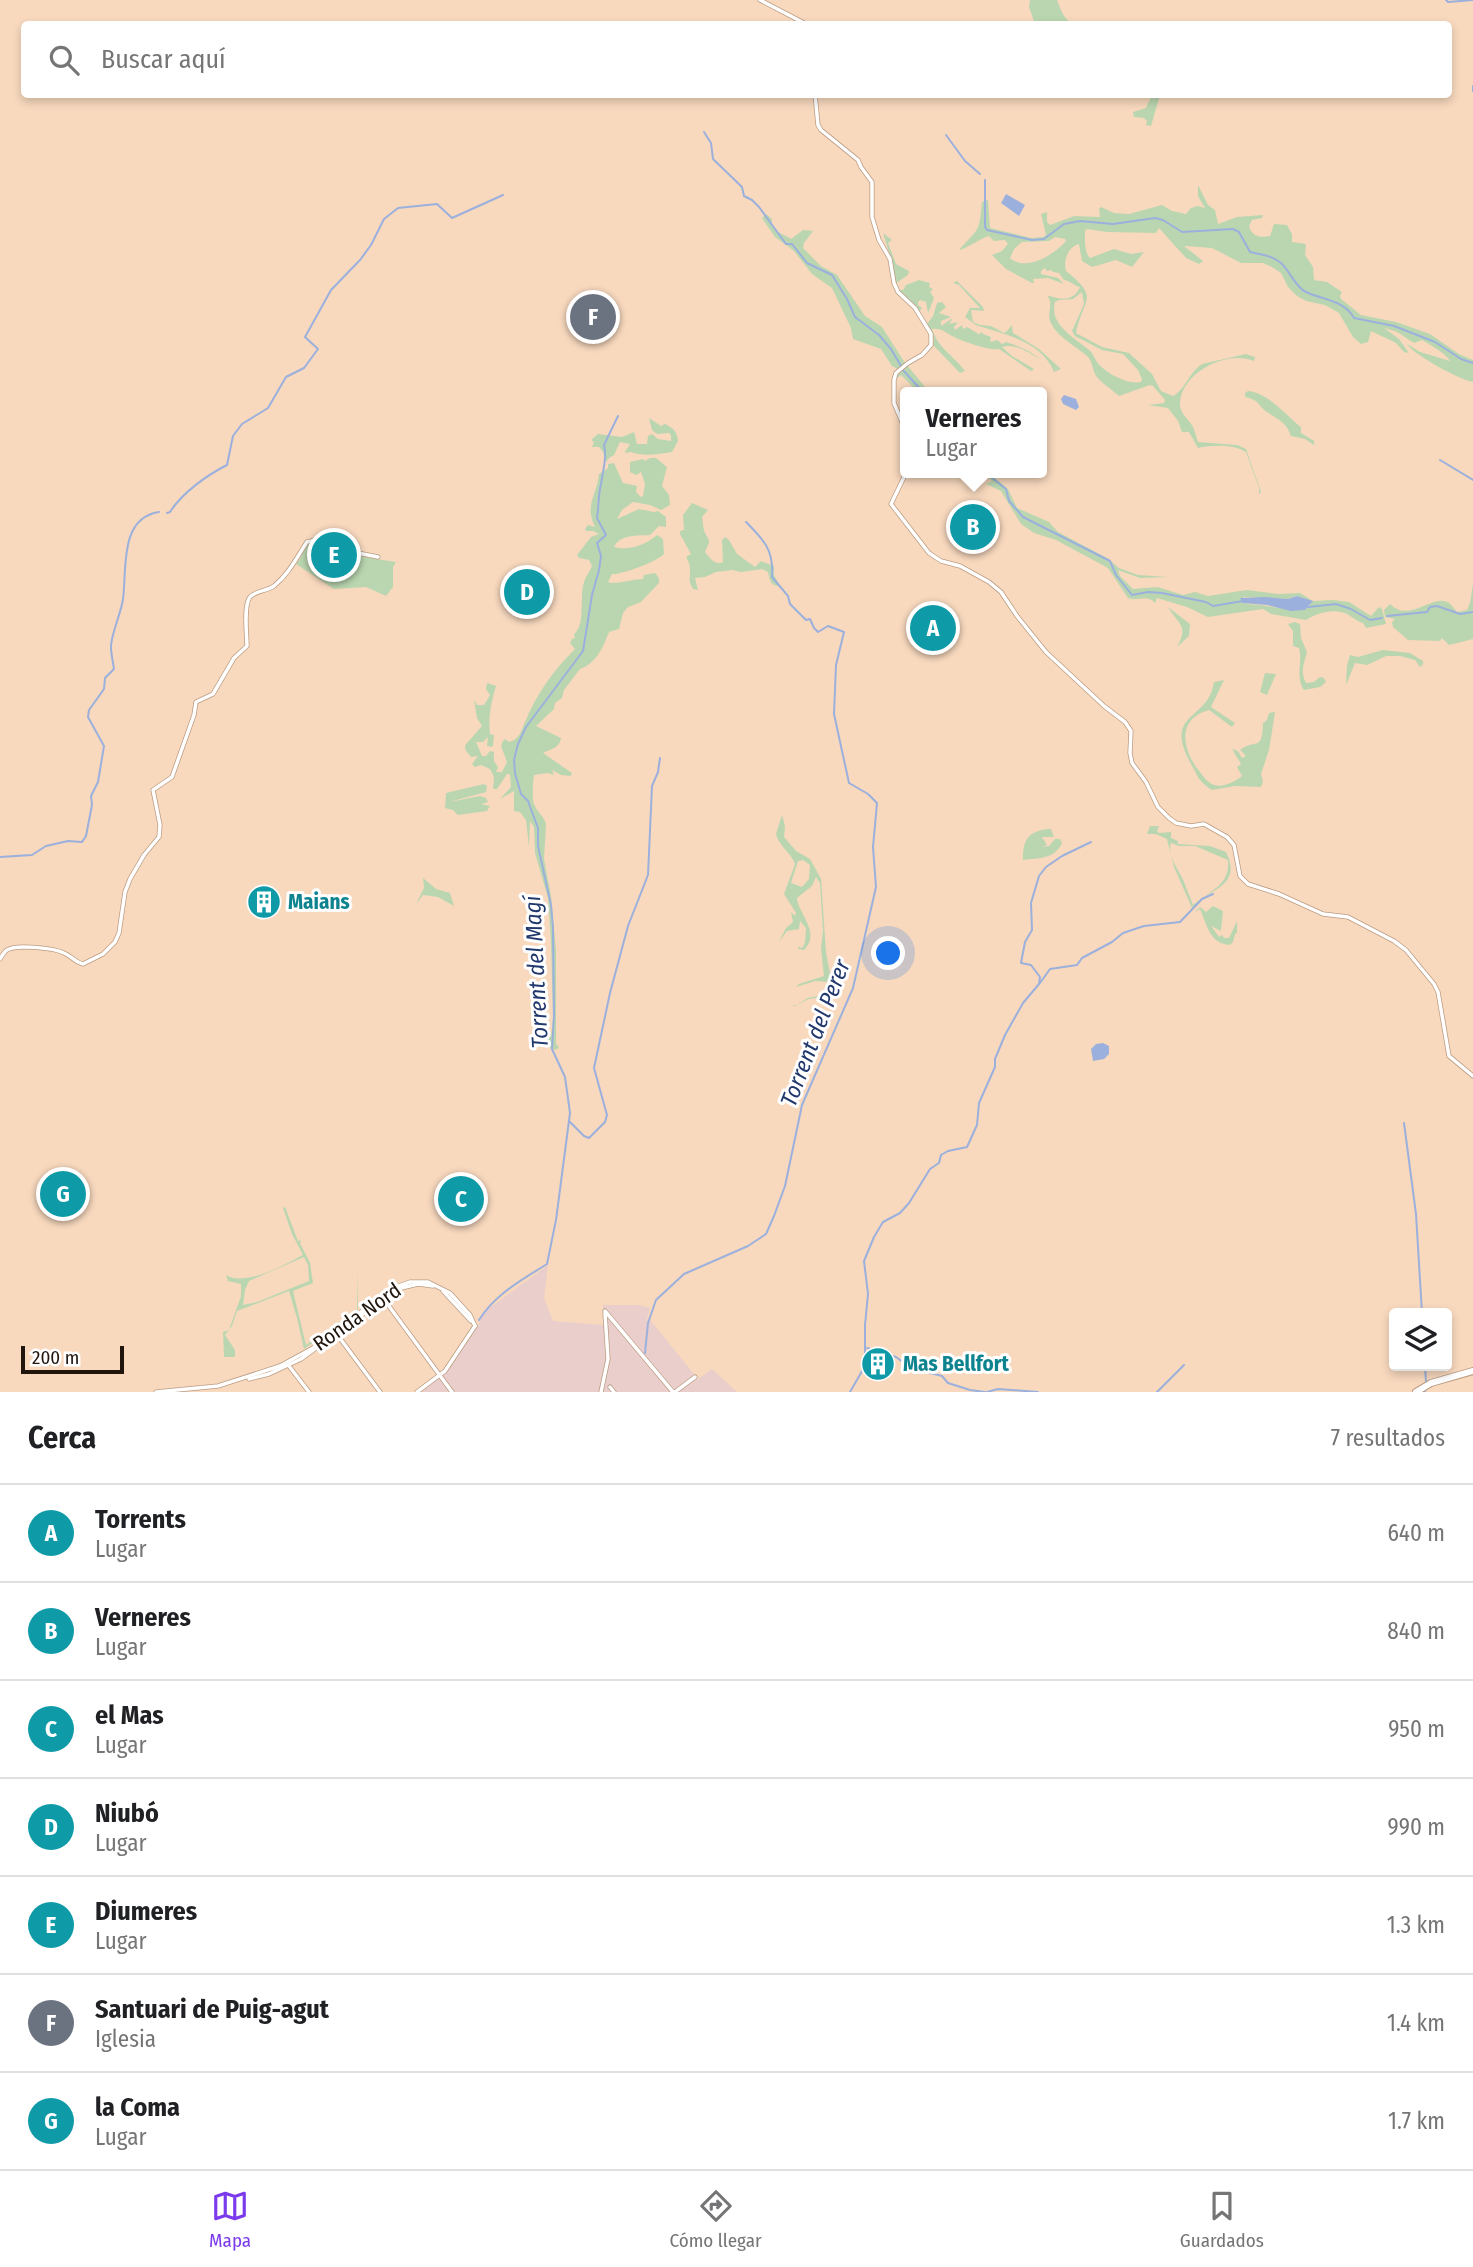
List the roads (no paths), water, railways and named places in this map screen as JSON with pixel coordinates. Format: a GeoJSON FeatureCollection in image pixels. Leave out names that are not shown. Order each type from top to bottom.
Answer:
{"type":"FeatureCollection","features":[{"type":"Feature","properties":{"kind":"street"},"geometry":{"type":"LineString","coordinates":[[760,0],[800,21]]}},
{"type":"Feature","properties":{"kind":"street"},"geometry":{"type":"LineString","coordinates":[[815,98],[821,130],[858,160],[872,182],[872,216],[879,240],[890,259],[894,283],[898,292],[915,308],[931,334],[931,345],[922,355],[896,373],[894,403],[900,417]]}},
{"type":"Feature","properties":{"kind":"street"},"geometry":{"type":"LineString","coordinates":[[904,478],[891,504],[898,515],[929,553],[941,561],[960,566],[981,577],[1001,592],[1046,652],[1125,722],[1131,731],[1132,763],[1146,782],[1158,807],[1176,823],[1191,826],[1204,824],[1227,836],[1234,845],[1240,876],[1254,887],[1279,894],[1322,914],[1348,918],[1406,950],[1438,992],[1449,1056],[1473,1076]]}},
{"type":"Feature","properties":{"kind":"street"},"geometry":{"type":"LineString","coordinates":[[0,959],[6,950],[17,947],[55,949],[83,964],[103,954],[115,942],[130,879],[144,855],[159,837],[160,825],[153,790],[172,777],[196,702],[213,694],[234,659],[247,646],[245,629],[248,600],[252,595],[275,586],[299,559],[307,542],[316,540],[334,548],[378,557]]}},
{"type":"Feature","properties":{"kind":"street","name":"Ronda Nord"},"geometry":{"type":"LineString","coordinates":[[156,1392],[204,1389],[254,1379],[288,1364],[382,1298],[407,1285],[430,1285],[444,1292],[475,1326],[440,1375]]}},
{"type":"Feature","properties":{"kind":"street"},"geometry":{"type":"LineString","coordinates":[[382,1298],[452,1392]]}},
{"type":"Feature","properties":{"kind":"street"},"geometry":{"type":"LineString","coordinates":[[601,1392],[608,1359],[605,1311],[674,1392],[695,1377]]}},
{"type":"Feature","properties":{"kind":"street"},"geometry":{"type":"LineString","coordinates":[[336,1332],[380,1392]]}},
{"type":"Feature","properties":{"kind":"street"},"geometry":{"type":"LineString","coordinates":[[288,1364],[309,1392]]}},
{"type":"Feature","properties":{"kind":"street"},"geometry":{"type":"LineString","coordinates":[[1416,1392],[1431,1383],[1473,1371]]}},
{"type":"Feature","properties":{"kind":"street"},"geometry":{"type":"LineString","coordinates":[[417,1392],[440,1375]]}},
{"type":"Feature","properties":{"kind":"street"},"geometry":{"type":"LineString","coordinates":[[610,1387],[614,1392]]}},
{"type":"Feature","properties":{"kind":"water"},"geometry":{"type":"Polygon","coordinates":[[[1006,194],[1025,205],[1019,216],[1001,203],[1006,194]]]}},
{"type":"Feature","properties":{"kind":"water"},"geometry":{"type":"Polygon","coordinates":[[[1064,395],[1076,399],[1079,407],[1076,410],[1063,404],[1061,399],[1064,395]]]}},
{"type":"Feature","properties":{"kind":"water"},"geometry":{"type":"Polygon","coordinates":[[[1297,596],[1313,601],[1305,610],[1291,611],[1243,603],[1240,598],[1288,599],[1297,596]]]}},
{"type":"Feature","properties":{"kind":"water"},"geometry":{"type":"Polygon","coordinates":[[[1096,1044],[1109,1046],[1109,1054],[1104,1059],[1093,1061],[1091,1049],[1096,1044]]]}},
{"type":"Feature","properties":{"kind":"waterway"},"geometry":{"type":"LineString","coordinates":[[1446,0],[1473,0]]}},
{"type":"Feature","properties":{"kind":"waterway"},"geometry":{"type":"LineString","coordinates":[[1473,86],[1473,91]]}},
{"type":"Feature","properties":{"kind":"waterway"},"geometry":{"type":"LineString","coordinates":[[704,132],[711,143],[713,159],[742,187],[744,196],[759,207],[786,244],[792,244],[807,263],[832,275],[855,317],[879,335],[901,366]]}},
{"type":"Feature","properties":{"kind":"waterway"},"geometry":{"type":"LineString","coordinates":[[946,135],[965,161],[980,174]]}},
{"type":"Feature","properties":{"kind":"waterway"},"geometry":{"type":"LineString","coordinates":[[985,180],[987,230],[1032,240],[1044,239],[1064,224],[1080,221],[1113,224],[1155,218],[1182,232],[1233,229],[1239,232],[1250,252],[1281,263],[1306,292],[1345,307],[1354,318],[1394,326],[1435,342],[1461,359],[1473,363]]}},
{"type":"Feature","properties":{"kind":"waterway"},"geometry":{"type":"LineString","coordinates":[[167,513],[196,485],[227,465],[233,436],[242,424],[268,408],[286,377],[304,368],[318,349],[305,337],[331,290],[360,260],[384,219],[398,208],[437,204],[452,218],[503,195]]}},
{"type":"Feature","properties":{"kind":"waterway"},"geometry":{"type":"LineString","coordinates":[[903,370],[918,387]]}},
{"type":"Feature","properties":{"kind":"waterway","name":"Torrent del Magí"},"geometry":{"type":"LineString","coordinates":[[479,1320],[501,1295],[547,1264],[556,1220],[570,1113],[565,1077],[552,1049],[554,1016],[551,905],[538,846],[538,828],[528,801],[521,794],[514,760],[526,727],[583,651],[601,556],[597,543],[606,535],[597,518],[605,459],[604,445],[618,416]]}},
{"type":"Feature","properties":{"kind":"waterway"},"geometry":{"type":"LineString","coordinates":[[1440,460],[1473,480]]}},
{"type":"Feature","properties":{"kind":"waterway"},"geometry":{"type":"LineString","coordinates":[[992,478],[1006,489],[1009,501],[1023,517],[1110,561],[1116,575],[1132,595],[1162,593],[1206,602],[1213,606],[1243,601]]}},
{"type":"Feature","properties":{"kind":"waterway"},"geometry":{"type":"LineString","coordinates":[[0,857],[32,855],[46,846],[68,841],[82,842],[86,836],[92,805],[91,796],[98,782],[104,746],[88,717],[89,710],[104,689],[105,678],[114,669],[111,642],[123,599],[131,534],[146,516],[159,512]]}},
{"type":"Feature","properties":{"kind":"waterway","name":"Torrent del Perer"},"geometry":{"type":"LineString","coordinates":[[645,1353],[648,1323],[656,1300],[684,1274],[748,1246],[766,1234],[785,1186],[802,1105],[853,988],[876,887],[873,847],[877,803],[849,783],[834,714],[836,665],[844,632],[828,626],[818,632],[810,619],[806,620],[790,604],[788,596],[772,577],[771,560],[766,546],[746,522]]}},
{"type":"Feature","properties":{"kind":"waterway"},"geometry":{"type":"LineString","coordinates":[[1308,607],[1336,604],[1370,620],[1382,618]]}},
{"type":"Feature","properties":{"kind":"waterway"},"geometry":{"type":"LineString","coordinates":[[1387,616],[1427,612],[1430,607],[1437,606],[1460,614],[1473,612]]}},
{"type":"Feature","properties":{"kind":"waterway"},"geometry":{"type":"LineString","coordinates":[[570,1122],[589,1138],[605,1122],[607,1115],[594,1068],[628,926],[648,875],[652,786],[660,758]]}},
{"type":"Feature","properties":{"kind":"waterway"},"geometry":{"type":"LineString","coordinates":[[850,1392],[865,1366],[868,1294],[864,1261],[874,1237],[883,1222],[900,1213],[909,1203],[930,1169],[939,1163],[941,1155],[967,1147],[977,1125],[979,1103],[1005,1035],[1023,1003],[1039,984],[1040,977],[1031,965],[1021,963],[1025,942],[1032,930],[1031,903],[1039,876],[1046,867],[1062,856],[1091,842]]}},
{"type":"Feature","properties":{"kind":"waterway"},"geometry":{"type":"LineString","coordinates":[[1040,983],[1050,969],[1077,965],[1082,958],[1123,933],[1144,926],[1180,922],[1202,899],[1213,894]]}},
{"type":"Feature","properties":{"kind":"waterway"},"geometry":{"type":"LineString","coordinates":[[1404,1123],[1416,1214],[1422,1308]]}},
{"type":"Feature","properties":{"kind":"waterway"},"geometry":{"type":"LineString","coordinates":[[867,1348],[896,1357],[911,1368],[942,1376],[948,1383],[985,1392]]}},
{"type":"Feature","properties":{"kind":"waterway"},"geometry":{"type":"LineString","coordinates":[[1157,1392],[1184,1365]]}},
{"type":"Feature","properties":{"kind":"waterway"},"geometry":{"type":"LineString","coordinates":[[1425,1371],[1426,1382]]}},
{"type":"Feature","properties":{"kind":"waterway"},"geometry":{"type":"LineString","coordinates":[[987,1392],[998,1389],[1038,1392]]}},
{"type":"Feature","properties":{"kind":"place","name":"Santuari de Puig-agut"},"geometry":{"type":"Point","coordinates":[593,317]}},
{"type":"Feature","properties":{"kind":"place","name":"Verneres"},"geometry":{"type":"Point","coordinates":[973,527]}},
{"type":"Feature","properties":{"kind":"place","name":"Diumeres"},"geometry":{"type":"Point","coordinates":[334,555]}},
{"type":"Feature","properties":{"kind":"place","name":"Niubó"},"geometry":{"type":"Point","coordinates":[527,592]}},
{"type":"Feature","properties":{"kind":"place","name":"Torrents"},"geometry":{"type":"Point","coordinates":[933,628]}},
{"type":"Feature","properties":{"kind":"place","name":"Maians"},"geometry":{"type":"Point","coordinates":[264,902]}},
{"type":"Feature","properties":{"kind":"place","name":"la Coma"},"geometry":{"type":"Point","coordinates":[63,1194]}},
{"type":"Feature","properties":{"kind":"place","name":"el Mas"},"geometry":{"type":"Point","coordinates":[461,1199]}},
{"type":"Feature","properties":{"kind":"place","name":"Mas Bellfort"},"geometry":{"type":"Point","coordinates":[878,1364]}}]}
